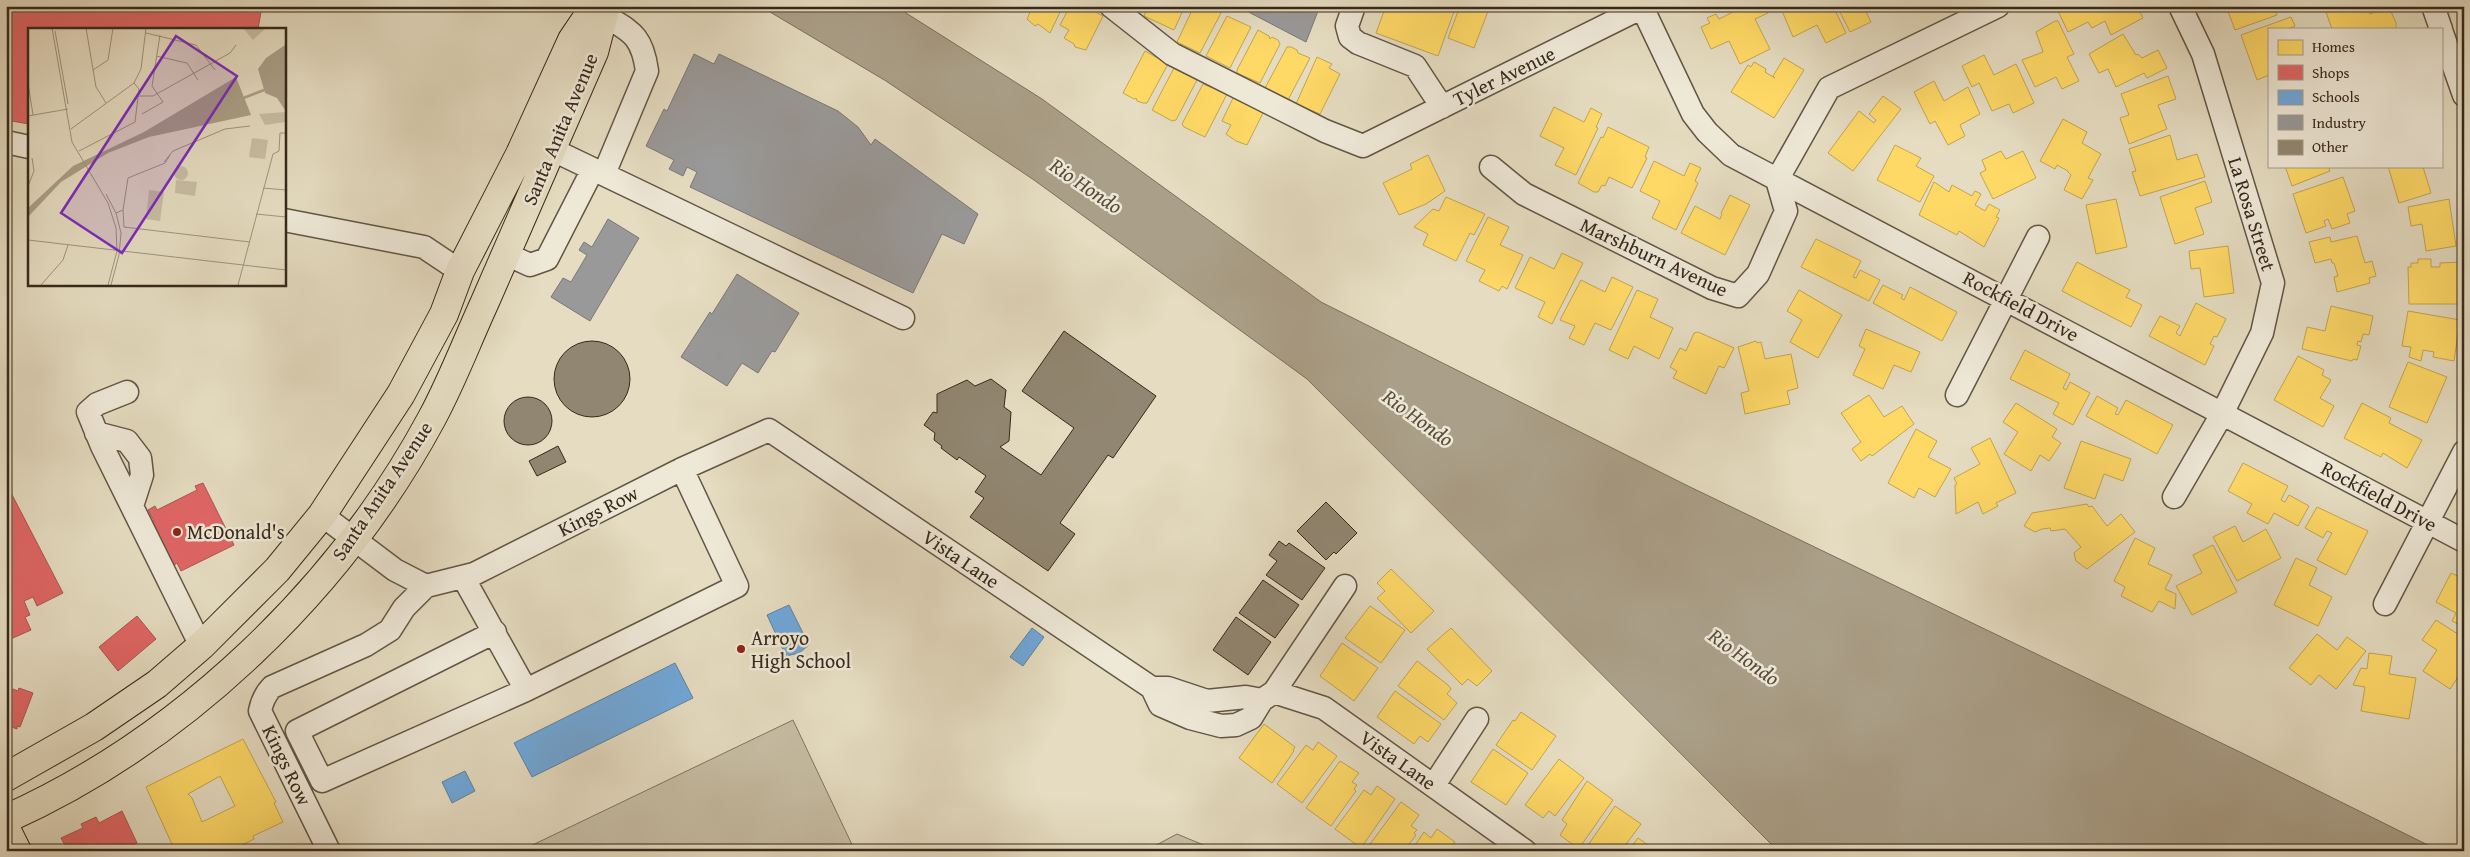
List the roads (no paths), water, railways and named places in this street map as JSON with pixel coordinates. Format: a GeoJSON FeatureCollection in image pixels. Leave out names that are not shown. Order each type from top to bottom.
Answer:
{"type":"FeatureCollection","features":[{"type":"Feature","properties":{"kind":"main road","name":"Santa Anita Avenue"},"geometry":{"type":"LineString","coordinates":[[6,777],[94,727],[157,684],[201,646],[277,570],[322,515],[401,394],[444,314],[460,271],[594,52],[599,9]]}},
{"type":"Feature","properties":{"kind":"main road","name":"Santa Anita Avenue"},"geometry":{"type":"LineString","coordinates":[[6,819],[51,799],[181,714],[237,666],[305,598],[352,539],[398,475],[432,417],[450,380],[506,254],[540,142]]}},
{"type":"Feature","properties":{"kind":"main road"},"geometry":{"type":"LineString","coordinates":[[450,380],[448,356],[454,331],[467,300],[460,271]]}},
{"type":"Feature","properties":{"kind":"main road"},"geometry":{"type":"LineString","coordinates":[[6,829],[17,851]]}},
{"type":"Feature","properties":{"kind":"street","name":"Tyler Avenue"},"geometry":{"type":"LineString","coordinates":[[1111,6],[1172,54],[1324,131],[1363,146],[1644,7]]}},
{"type":"Feature","properties":{"kind":"street"},"geometry":{"type":"LineString","coordinates":[[1354,6],[1347,26],[1350,37],[1415,66],[1442,107]]}},
{"type":"Feature","properties":{"kind":"street"},"geometry":{"type":"LineString","coordinates":[[1777,180],[1829,88],[1998,6]]}},
{"type":"Feature","properties":{"kind":"street","name":"La Rosa Street"},"geometry":{"type":"LineString","coordinates":[[2174,497],[2222,414],[2262,333],[2274,283],[2203,54],[2180,6]]}},
{"type":"Feature","properties":{"kind":"street"},"geometry":{"type":"LineString","coordinates":[[2433,6],[2441,28]]}},
{"type":"Feature","properties":{"kind":"street","name":"Rockfield Drive"},"geometry":{"type":"LineString","coordinates":[[1644,7],[1693,114],[1706,132],[1731,155],[2007,298],[2464,541]]}},
{"type":"Feature","properties":{"kind":"street"},"geometry":{"type":"LineString","coordinates":[[506,254],[530,265],[547,259],[598,171],[647,71],[644,54],[632,31],[599,9]]}},
{"type":"Feature","properties":{"kind":"street"},"geometry":{"type":"LineString","coordinates":[[2442,32],[2464,95]]}},
{"type":"Feature","properties":{"kind":"street"},"geometry":{"type":"LineString","coordinates":[[6,142],[28,147]]}},
{"type":"Feature","properties":{"kind":"street"},"geometry":{"type":"LineString","coordinates":[[540,142],[903,318]]}},
{"type":"Feature","properties":{"kind":"street","name":"Marshburn Avenue"},"geometry":{"type":"LineString","coordinates":[[1491,167],[1524,194],[1712,288],[1738,296],[1758,274],[1786,211],[1777,180]]}},
{"type":"Feature","properties":{"kind":"street"},"geometry":{"type":"LineString","coordinates":[[285,220],[424,247],[460,271]]}},
{"type":"Feature","properties":{"kind":"street"},"geometry":{"type":"LineString","coordinates":[[1958,394],[2038,237]]}},
{"type":"Feature","properties":{"kind":"street"},"geometry":{"type":"LineString","coordinates":[[127,392],[97,404],[88,412],[96,433],[201,646]]}},
{"type":"Feature","properties":{"kind":"street","name":"Kings Row"},"geometry":{"type":"LineString","coordinates":[[329,851],[260,711],[265,693],[272,687],[366,645],[390,630],[404,608],[426,586],[463,577],[483,569],[682,469],[769,430]]}},
{"type":"Feature","properties":{"kind":"street","name":"Vista Lane"},"geometry":{"type":"LineString","coordinates":[[769,430],[1152,688],[1160,704],[1190,718],[1222,726],[1236,725],[1252,718],[1268,696],[1324,708],[1434,784],[1525,851]]}},
{"type":"Feature","properties":{"kind":"street"},"geometry":{"type":"LineString","coordinates":[[2386,604],[2464,452]]}},
{"type":"Feature","properties":{"kind":"street"},"geometry":{"type":"LineString","coordinates":[[304,799],[322,781],[526,690],[737,586],[682,469]]}},
{"type":"Feature","properties":{"kind":"street"},"geometry":{"type":"LineString","coordinates":[[322,515],[394,570],[426,586]]}},
{"type":"Feature","properties":{"kind":"street"},"geometry":{"type":"LineString","coordinates":[[463,577],[526,690]]}},
{"type":"Feature","properties":{"kind":"street"},"geometry":{"type":"LineString","coordinates":[[1268,696],[1345,586]]}},
{"type":"Feature","properties":{"kind":"street"},"geometry":{"type":"LineString","coordinates":[[276,742],[495,632]]}},
{"type":"Feature","properties":{"kind":"street"},"geometry":{"type":"LineString","coordinates":[[1434,784],[1477,719]]}},
{"type":"Feature","properties":{"kind":"street"},"geometry":{"type":"LineString","coordinates":[[297,731],[322,781]]}},
{"type":"Feature","properties":{"kind":"water","name":"Rio Hondo"},"geometry":{"type":"Polygon","coordinates":[[[760,6],[895,6],[1042,99],[1321,302],[1686,485],[2242,753],[2440,851],[1778,851],[1307,379],[1034,180],[886,81],[760,6]]]}},
{"type":"Feature","properties":{"kind":"place","name":"McDonald's"},"geometry":{"type":"Point","coordinates":[177,532]}},
{"type":"Feature","properties":{"kind":"place","name":"Arroyo High School"},"geometry":{"type":"Point","coordinates":[741,649]}}]}
